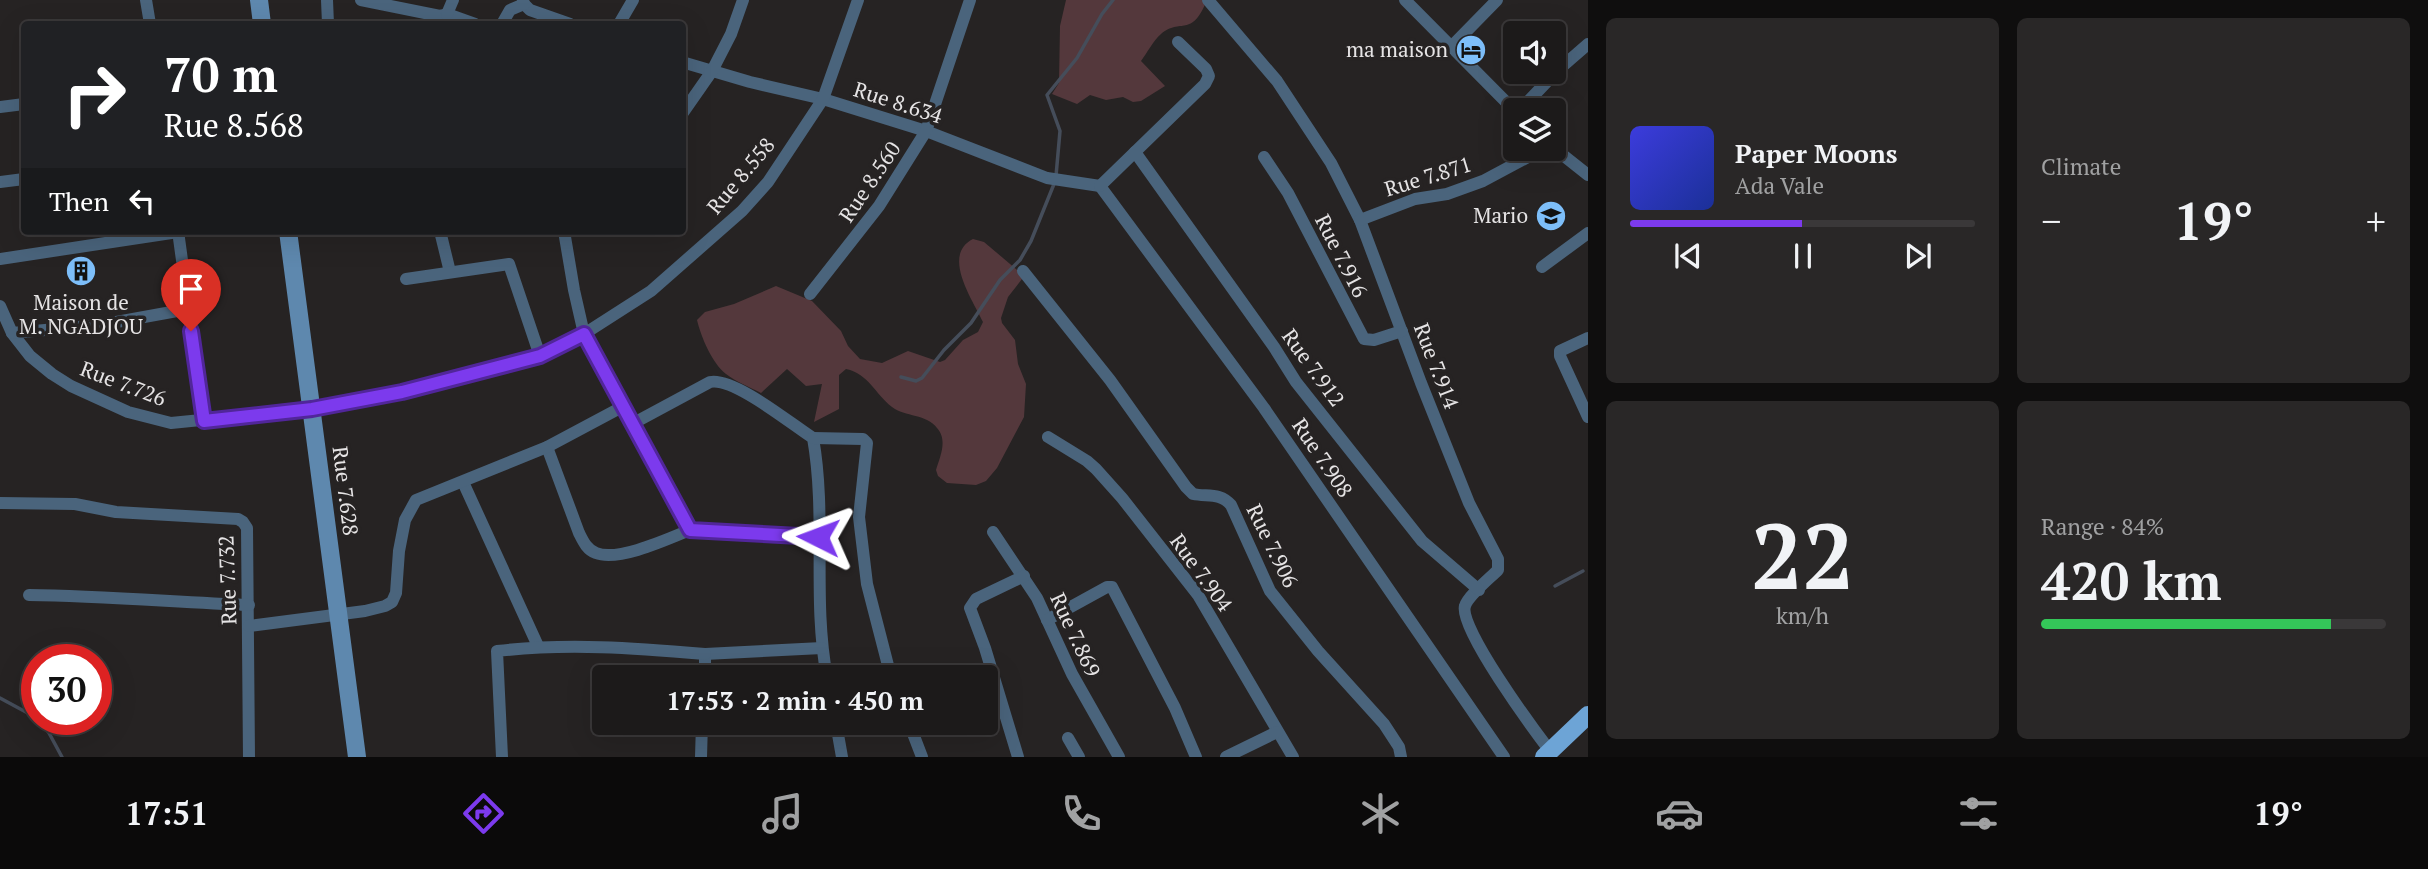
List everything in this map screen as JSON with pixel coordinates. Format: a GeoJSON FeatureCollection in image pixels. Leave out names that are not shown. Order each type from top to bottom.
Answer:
{"type":"FeatureCollection","features":[{"type":"Feature","properties":{"kind":"main road"},"geometry":{"type":"LineString","coordinates":[[259,0],[262,21]]}},
{"type":"Feature","properties":{"kind":"main road","name":"Rue 7.628"},"geometry":{"type":"LineString","coordinates":[[289,235],[357,757]]}},
{"type":"Feature","properties":{"kind":"main road"},"geometry":{"type":"LineString","coordinates":[[1547,754],[1588,715]]}},
{"type":"Feature","properties":{"kind":"street"},"geometry":{"type":"LineString","coordinates":[[146,0],[150,21]]}},
{"type":"Feature","properties":{"kind":"street"},"geometry":{"type":"LineString","coordinates":[[327,0],[328,21]]}},
{"type":"Feature","properties":{"kind":"street"},"geometry":{"type":"LineString","coordinates":[[361,0],[440,16],[452,8],[453,0]]}},
{"type":"Feature","properties":{"kind":"street"},"geometry":{"type":"LineString","coordinates":[[621,21],[633,0]]}},
{"type":"Feature","properties":{"kind":"street"},"geometry":{"type":"LineString","coordinates":[[686,108],[712,71],[731,34],[743,0]]}},
{"type":"Feature","properties":{"kind":"street","name":"Rue 8.558"},"geometry":{"type":"LineString","coordinates":[[312,409],[402,392],[540,356],[584,334],[651,291],[742,211],[768,181],[823,99],[858,0]]}},
{"type":"Feature","properties":{"kind":"street","name":"Rue 8.560"},"geometry":{"type":"LineString","coordinates":[[810,294],[879,206],[926,131],[970,0]]}},
{"type":"Feature","properties":{"kind":"street","name":"Rue 7.914"},"geometry":{"type":"LineString","coordinates":[[1208,0],[1277,80],[1300,113],[1323,148],[1360,220],[1469,503],[1498,559],[1498,570],[1466,602],[1464,615],[1494,673],[1547,754]]}},
{"type":"Feature","properties":{"kind":"street"},"geometry":{"type":"LineString","coordinates":[[1405,0],[1504,98]]}},
{"type":"Feature","properties":{"kind":"street"},"geometry":{"type":"LineString","coordinates":[[1451,47],[1497,0]]}},
{"type":"Feature","properties":{"kind":"street"},"geometry":{"type":"LineString","coordinates":[[504,21],[510,10],[523,2],[530,10],[561,21]]}},
{"type":"Feature","properties":{"kind":"street"},"geometry":{"type":"LineString","coordinates":[[447,13],[467,21]]}},
{"type":"Feature","properties":{"kind":"street"},"geometry":{"type":"LineString","coordinates":[[1100,186],[1205,84],[1209,76],[1206,69],[1178,42]]}},
{"type":"Feature","properties":{"kind":"street"},"geometry":{"type":"LineString","coordinates":[[1531,98],[1588,44]]}},
{"type":"Feature","properties":{"kind":"street","name":"Rue 8.634"},"geometry":{"type":"LineString","coordinates":[[686,63],[823,99],[926,131],[1053,179],[1100,186]]}},
{"type":"Feature","properties":{"kind":"street"},"geometry":{"type":"LineString","coordinates":[[0,107],[21,104]]}},
{"type":"Feature","properties":{"kind":"street","name":"Rue 7.912"},"geometry":{"type":"LineString","coordinates":[[1135,152],[1275,347],[1296,383],[1422,541],[1479,590]]}},
{"type":"Feature","properties":{"kind":"street"},"geometry":{"type":"LineString","coordinates":[[1566,155],[1585,167]]}},
{"type":"Feature","properties":{"kind":"street","name":"Rue 7.916"},"geometry":{"type":"LineString","coordinates":[[1264,157],[1288,193],[1364,338],[1374,340],[1402,331]]}},
{"type":"Feature","properties":{"kind":"street","name":"Rue 7.871"},"geometry":{"type":"LineString","coordinates":[[1360,220],[1415,199],[1447,194],[1483,181],[1520,161]]}},
{"type":"Feature","properties":{"kind":"street"},"geometry":{"type":"LineString","coordinates":[[0,182],[21,179]]}},
{"type":"Feature","properties":{"kind":"street","name":"Rue 7.908"},"geometry":{"type":"LineString","coordinates":[[1100,186],[1264,408],[1504,757]]}},
{"type":"Feature","properties":{"kind":"street"},"geometry":{"type":"LineString","coordinates":[[1542,267],[1588,233]]}},
{"type":"Feature","properties":{"kind":"street"},"geometry":{"type":"LineString","coordinates":[[0,260],[153,235]]}},
{"type":"Feature","properties":{"kind":"street"},"geometry":{"type":"LineString","coordinates":[[179,235],[204,421]]}},
{"type":"Feature","properties":{"kind":"street"},"geometry":{"type":"LineString","coordinates":[[441,235],[450,272]]}},
{"type":"Feature","properties":{"kind":"street"},"geometry":{"type":"LineString","coordinates":[[565,235],[584,334],[690,530]]}},
{"type":"Feature","properties":{"kind":"street"},"geometry":{"type":"LineString","coordinates":[[406,279],[509,264],[540,356]]}},
{"type":"Feature","properties":{"kind":"street","name":"Rue 7.906"},"geometry":{"type":"LineString","coordinates":[[1023,271],[1110,380],[1185,487],[1193,494],[1217,495],[1231,505],[1270,592],[1318,651],[1384,724],[1399,747],[1401,757]]}},
{"type":"Feature","properties":{"kind":"street","name":"Rue 7.726"},"geometry":{"type":"LineString","coordinates":[[0,306],[12,333],[30,356],[71,386],[128,412],[171,423],[312,409]]}},
{"type":"Feature","properties":{"kind":"street"},"geometry":{"type":"LineString","coordinates":[[12,333],[100,325],[188,309]]}},
{"type":"Feature","properties":{"kind":"street"},"geometry":{"type":"LineString","coordinates":[[1588,338],[1564,348],[1560,351],[1560,356],[1588,417]]}},
{"type":"Feature","properties":{"kind":"street"},"geometry":{"type":"LineString","coordinates":[[632,424],[710,382],[717,381],[735,386],[813,438],[863,439],[867,443],[859,517],[867,583],[888,665]]}},
{"type":"Feature","properties":{"kind":"street"},"geometry":{"type":"LineString","coordinates":[[249,625],[375,609],[392,601],[396,593],[399,551],[405,520],[416,500],[547,447],[622,407]]}},
{"type":"Feature","properties":{"kind":"street","name":"Rue 7.904"},"geometry":{"type":"LineString","coordinates":[[1048,437],[1096,469],[1198,595],[1293,757]]}},
{"type":"Feature","properties":{"kind":"street"},"geometry":{"type":"LineString","coordinates":[[813,438],[819,470],[821,648],[825,665]]}},
{"type":"Feature","properties":{"kind":"street"},"geometry":{"type":"LineString","coordinates":[[547,447],[579,533],[586,546],[595,553],[611,556],[690,530],[818,537]]}},
{"type":"Feature","properties":{"kind":"street"},"geometry":{"type":"LineString","coordinates":[[463,482],[538,646]]}},
{"type":"Feature","properties":{"kind":"street","name":"Rue 7.732"},"geometry":{"type":"LineString","coordinates":[[0,503],[75,504],[116,512],[238,519],[243,522],[247,528],[249,605],[249,757]]}},
{"type":"Feature","properties":{"kind":"street","name":"Rue 7.869"},"geometry":{"type":"LineString","coordinates":[[993,532],[1024,576],[1072,674],[1119,757]]}},
{"type":"Feature","properties":{"kind":"street"},"geometry":{"type":"LineString","coordinates":[[1018,757],[970,608],[976,599],[1024,576]]}},
{"type":"Feature","properties":{"kind":"street"},"geometry":{"type":"LineString","coordinates":[[1047,620],[1107,587],[1112,587],[1175,708],[1196,757]]}},
{"type":"Feature","properties":{"kind":"street"},"geometry":{"type":"LineString","coordinates":[[29,595],[249,605]]}},
{"type":"Feature","properties":{"kind":"street"},"geometry":{"type":"LineString","coordinates":[[502,757],[497,651],[538,646],[616,646],[705,654],[821,648]]}},
{"type":"Feature","properties":{"kind":"street"},"geometry":{"type":"LineString","coordinates":[[705,654],[705,665]]}},
{"type":"Feature","properties":{"kind":"street"},"geometry":{"type":"LineString","coordinates":[[1226,757],[1277,732]]}},
{"type":"Feature","properties":{"kind":"street"},"geometry":{"type":"LineString","coordinates":[[701,757],[702,735]]}},
{"type":"Feature","properties":{"kind":"street"},"geometry":{"type":"LineString","coordinates":[[838,735],[842,757]]}},
{"type":"Feature","properties":{"kind":"street"},"geometry":{"type":"LineString","coordinates":[[914,735],[922,757]]}},
{"type":"Feature","properties":{"kind":"street"},"geometry":{"type":"LineString","coordinates":[[1068,738],[1079,757]]}},
{"type":"Feature","properties":{"kind":"shaded area"},"geometry":{"type":"Polygon","coordinates":[[[1066,0],[1207,0],[1196,19],[1161,34],[1141,61],[1165,86],[1141,101],[1133,102],[1123,97],[1106,100],[1090,95],[1077,104],[1052,94],[1059,83],[1060,26],[1066,0]]]}},
{"type":"Feature","properties":{"kind":"shaded area"},"geometry":{"type":"Polygon","coordinates":[[[973,239],[984,242],[1022,274],[1022,279],[1008,297],[1001,318],[1015,340],[1018,364],[1026,384],[1024,417],[997,468],[986,481],[976,485],[947,483],[938,476],[936,470],[943,443],[937,428],[928,420],[892,407],[860,375],[846,369],[839,375],[839,409],[814,422],[822,384],[806,386],[787,369],[761,393],[726,374],[712,357],[701,334],[697,320],[705,312],[734,304],[776,286],[812,301],[841,331],[848,346],[860,359],[882,363],[908,351],[940,362],[963,340],[978,332],[983,322],[967,290],[959,266],[964,246],[973,239]]]}},
{"type":"Feature","properties":{"kind":"waterway"},"geometry":{"type":"LineString","coordinates":[[1056,176],[1060,131],[1047,95],[1077,58],[1113,0]]}},
{"type":"Feature","properties":{"kind":"waterway"},"geometry":{"type":"LineString","coordinates":[[901,377],[916,381],[922,378],[944,350],[971,323],[1000,280],[1020,260],[1031,241],[1054,184]]}},
{"type":"Feature","properties":{"kind":"waterway"},"geometry":{"type":"LineString","coordinates":[[1555,586],[1583,571]]}},
{"type":"Feature","properties":{"kind":"waterway"},"geometry":{"type":"LineString","coordinates":[[0,698],[21,709]]}},
{"type":"Feature","properties":{"kind":"waterway"},"geometry":{"type":"LineString","coordinates":[[50,735],[62,757]]}},
{"type":"Feature","properties":{"kind":"place","name":"ma maison"},"geometry":{"type":"Point","coordinates":[1471,50]}},
{"type":"Feature","properties":{"kind":"place","name":"Mario"},"geometry":{"type":"Point","coordinates":[1551,216]}},
{"type":"Feature","properties":{"kind":"place","name":"Maison de M. NGADJOU"},"geometry":{"type":"Point","coordinates":[81,271]}},
{"type":"Feature","properties":{"kind":"route"},"geometry":{"type":"LineString","coordinates":[[191,331],[204,421],[312,409],[402,392],[540,356],[584,334],[690,530],[818,537]]}}]}
